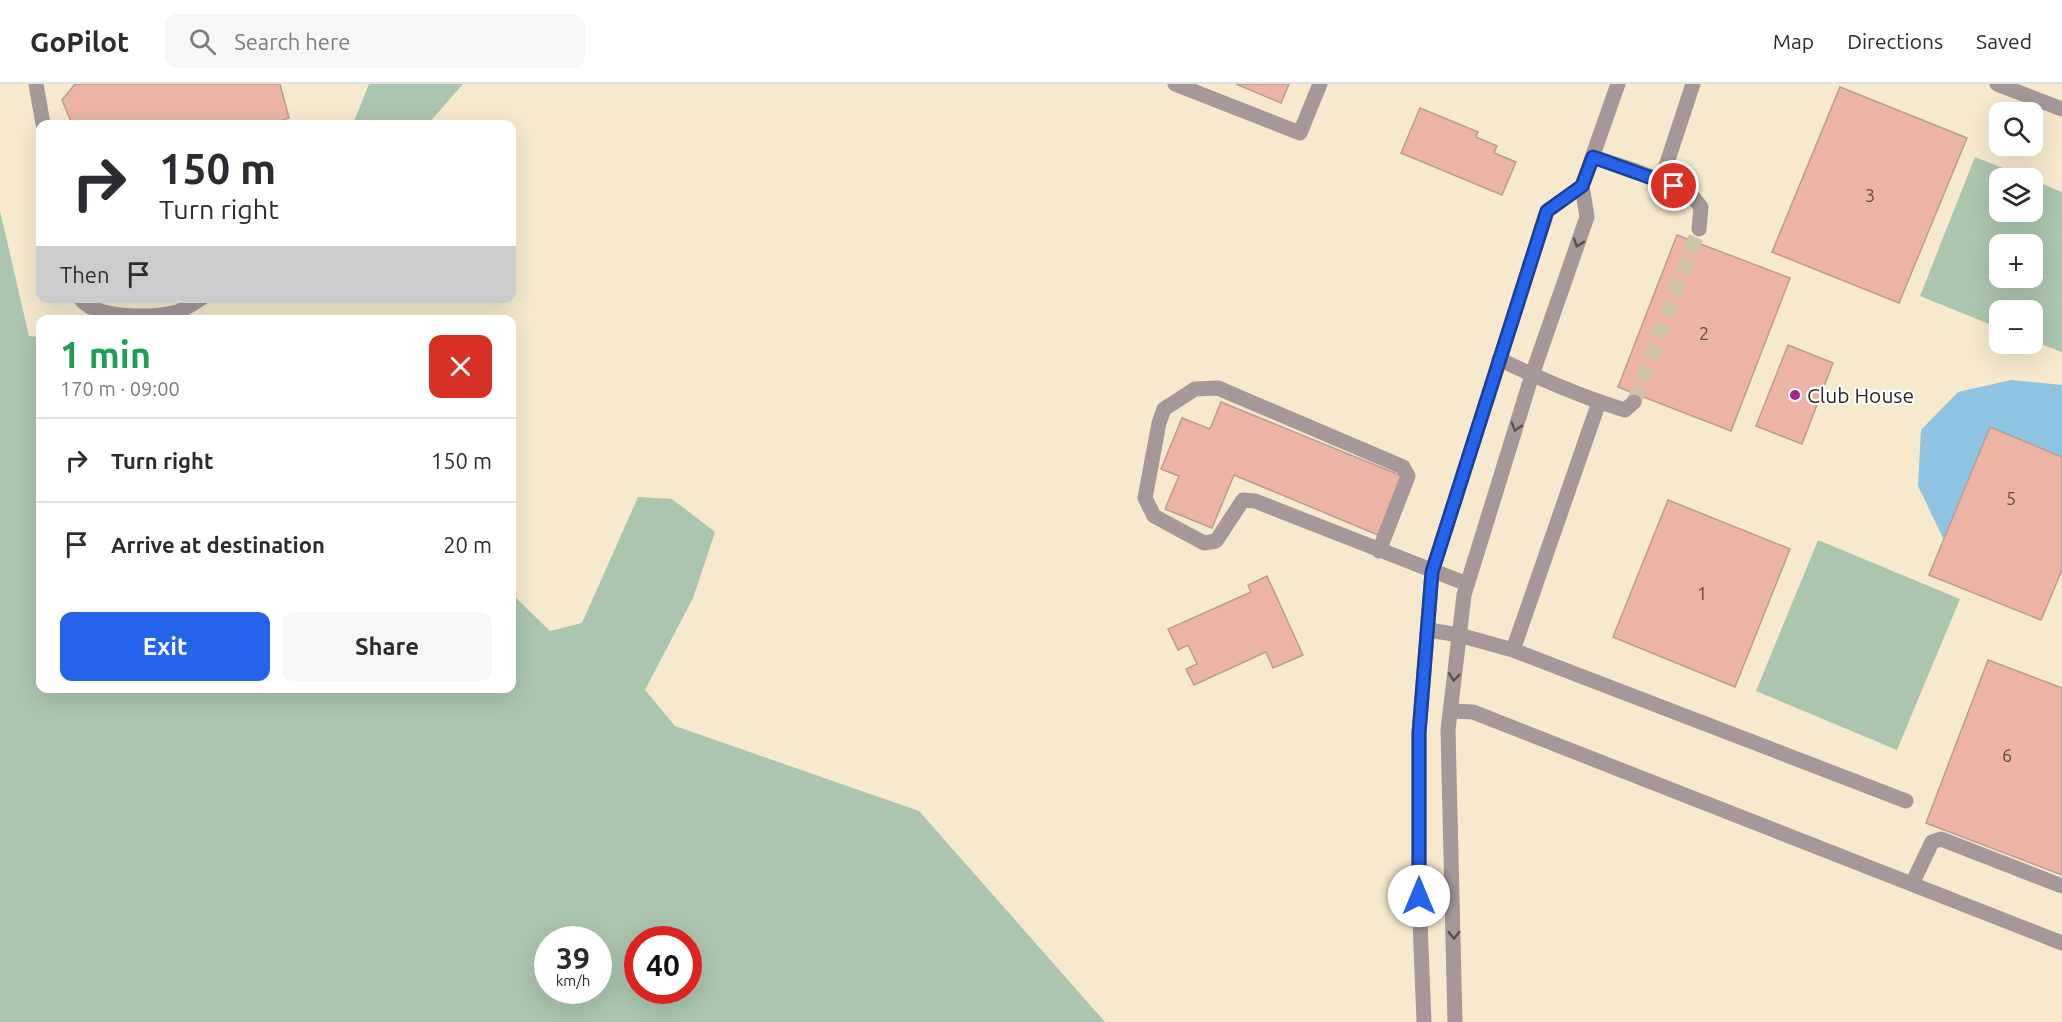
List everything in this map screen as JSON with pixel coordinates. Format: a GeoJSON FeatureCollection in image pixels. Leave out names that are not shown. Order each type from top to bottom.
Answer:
{"type":"FeatureCollection","features":[{"type":"Feature","properties":{"kind":"street"},"geometry":{"type":"LineString","coordinates":[[36,84],[42,120]]}},
{"type":"Feature","properties":{"kind":"street"},"geometry":{"type":"LineString","coordinates":[[1175,84],[1300,133],[1320,84]]}},
{"type":"Feature","properties":{"kind":"street"},"geometry":{"type":"LineString","coordinates":[[1455,1022],[1448,729],[1467,584],[1532,375],[1587,218],[1582,186],[1618,84]]}},
{"type":"Feature","properties":{"kind":"street"},"geometry":{"type":"LineString","coordinates":[[1661,181],[1694,84]]}},
{"type":"Feature","properties":{"kind":"street"},"geometry":{"type":"LineString","coordinates":[[1997,84],[2062,109]]}},
{"type":"Feature","properties":{"kind":"street"},"geometry":{"type":"LineString","coordinates":[[1593,157],[1688,191],[1701,207],[1699,229]]}},
{"type":"Feature","properties":{"kind":"street"},"geometry":{"type":"LineString","coordinates":[[1424,1022],[1419,896],[1419,733],[1432,572],[1547,211],[1582,186]]}},
{"type":"Feature","properties":{"kind":"street"},"geometry":{"type":"LineString","coordinates":[[83,303],[85,306],[105,314],[146,315],[179,311],[193,303]]}},
{"type":"Feature","properties":{"kind":"street"},"geometry":{"type":"LineString","coordinates":[[1499,359],[1599,402],[1625,410],[1634,402]]}},
{"type":"Feature","properties":{"kind":"street"},"geometry":{"type":"LineString","coordinates":[[1379,551],[1408,476],[1403,467],[1218,388],[1195,389],[1164,409],[1158,423],[1145,498],[1154,516],[1204,543],[1216,541],[1244,500],[1255,501],[1379,551],[1432,572],[1467,584]]}},
{"type":"Feature","properties":{"kind":"street"},"geometry":{"type":"LineString","coordinates":[[1513,650],[1599,402]]}},
{"type":"Feature","properties":{"kind":"street"},"geometry":{"type":"LineString","coordinates":[[1429,630],[1459,635],[1513,650],[1906,801]]}},
{"type":"Feature","properties":{"kind":"street"},"geometry":{"type":"LineString","coordinates":[[1450,711],[1473,712],[2062,943]]}},
{"type":"Feature","properties":{"kind":"street"},"geometry":{"type":"LineString","coordinates":[[1912,884],[1932,842],[1941,839],[2062,886]]}},
{"type":"Feature","properties":{"kind":"green space"},"geometry":{"type":"Polygon","coordinates":[[[369,84],[463,84],[432,120],[355,120],[369,84]]]}},
{"type":"Feature","properties":{"kind":"green space"},"geometry":{"type":"Polygon","coordinates":[[[1975,157],[2003,168],[1989,168],[1989,222],[2043,222],[2043,184],[2062,192],[2062,352],[2043,345],[2043,300],[1989,300],[1989,324],[1920,296],[1975,157]]]}},
{"type":"Feature","properties":{"kind":"green space"},"geometry":{"type":"Polygon","coordinates":[[[0,211],[29,336],[36,337],[36,693],[516,693],[516,598],[550,631],[582,623],[638,497],[672,499],[715,532],[693,598],[645,690],[675,726],[919,811],[1105,1022],[0,1022],[0,211]]]}},
{"type":"Feature","properties":{"kind":"green space"},"geometry":{"type":"Polygon","coordinates":[[[1818,540],[1960,599],[1897,750],[1756,691],[1818,540]]]}},
{"type":"Feature","properties":{"kind":"water"},"geometry":{"type":"Polygon","coordinates":[[[2011,380],[2062,385],[2062,457],[1990,428],[1944,540],[1918,486],[1921,430],[1958,392],[2011,380]]]}},
{"type":"Feature","properties":{"kind":"building"},"geometry":{"type":"Polygon","coordinates":[[[75,84],[280,84],[289,118],[283,120],[70,120],[62,100],[75,84]]]}},
{"type":"Feature","properties":{"kind":"building"},"geometry":{"type":"Polygon","coordinates":[[[1236,84],[1289,84],[1281,103],[1236,84]]]}},
{"type":"Feature","properties":{"kind":"building"},"geometry":{"type":"Polygon","coordinates":[[[1840,87],[1967,138],[1899,303],[1772,252],[1840,87]]]}},
{"type":"Feature","properties":{"kind":"building"},"geometry":{"type":"Polygon","coordinates":[[[1420,108],[1478,132],[1476,137],[1497,146],[1494,153],[1516,162],[1502,195],[1401,153],[1420,108]]]}},
{"type":"Feature","properties":{"kind":"building"},"geometry":{"type":"Polygon","coordinates":[[[1677,235],[1790,278],[1731,431],[1618,387],[1677,235]]]}},
{"type":"Feature","properties":{"kind":"building","name":"Club House"},"geometry":{"type":"Polygon","coordinates":[[[1788,345],[1833,363],[1802,444],[1756,426],[1788,345]]]}},
{"type":"Feature","properties":{"kind":"building"},"geometry":{"type":"Polygon","coordinates":[[[1221,402],[1402,476],[1378,535],[1234,475],[1212,528],[1165,509],[1179,476],[1161,469],[1182,418],[1210,429],[1221,402]]]}},
{"type":"Feature","properties":{"kind":"building"},"geometry":{"type":"Polygon","coordinates":[[[1990,427],[2062,457],[2062,570],[2041,620],[1929,575],[1990,427]]]}},
{"type":"Feature","properties":{"kind":"building"},"geometry":{"type":"Polygon","coordinates":[[[1668,500],[1790,549],[1735,687],[1613,637],[1668,500]]]}},
{"type":"Feature","properties":{"kind":"building"},"geometry":{"type":"Polygon","coordinates":[[[1267,576],[1303,655],[1273,668],[1266,652],[1194,685],[1186,669],[1197,664],[1188,645],[1178,650],[1168,629],[1251,592],[1248,585],[1267,576]]]}},
{"type":"Feature","properties":{"kind":"building"},"geometry":{"type":"Polygon","coordinates":[[[1988,660],[2062,688],[2062,875],[1926,823],[1988,660]]]}},
{"type":"Feature","properties":{"kind":"tunnel"},"geometry":{"type":"LineString","coordinates":[[1634,402],[1699,229]]}},
{"type":"Feature","properties":{"kind":"place","name":"Club House"},"geometry":{"type":"Point","coordinates":[1795,395]}},
{"type":"Feature","properties":{"kind":"route"},"geometry":{"type":"LineString","coordinates":[[1419,896],[1419,733],[1432,572],[1547,211],[1582,186],[1593,157],[1674,186]]}}]}
